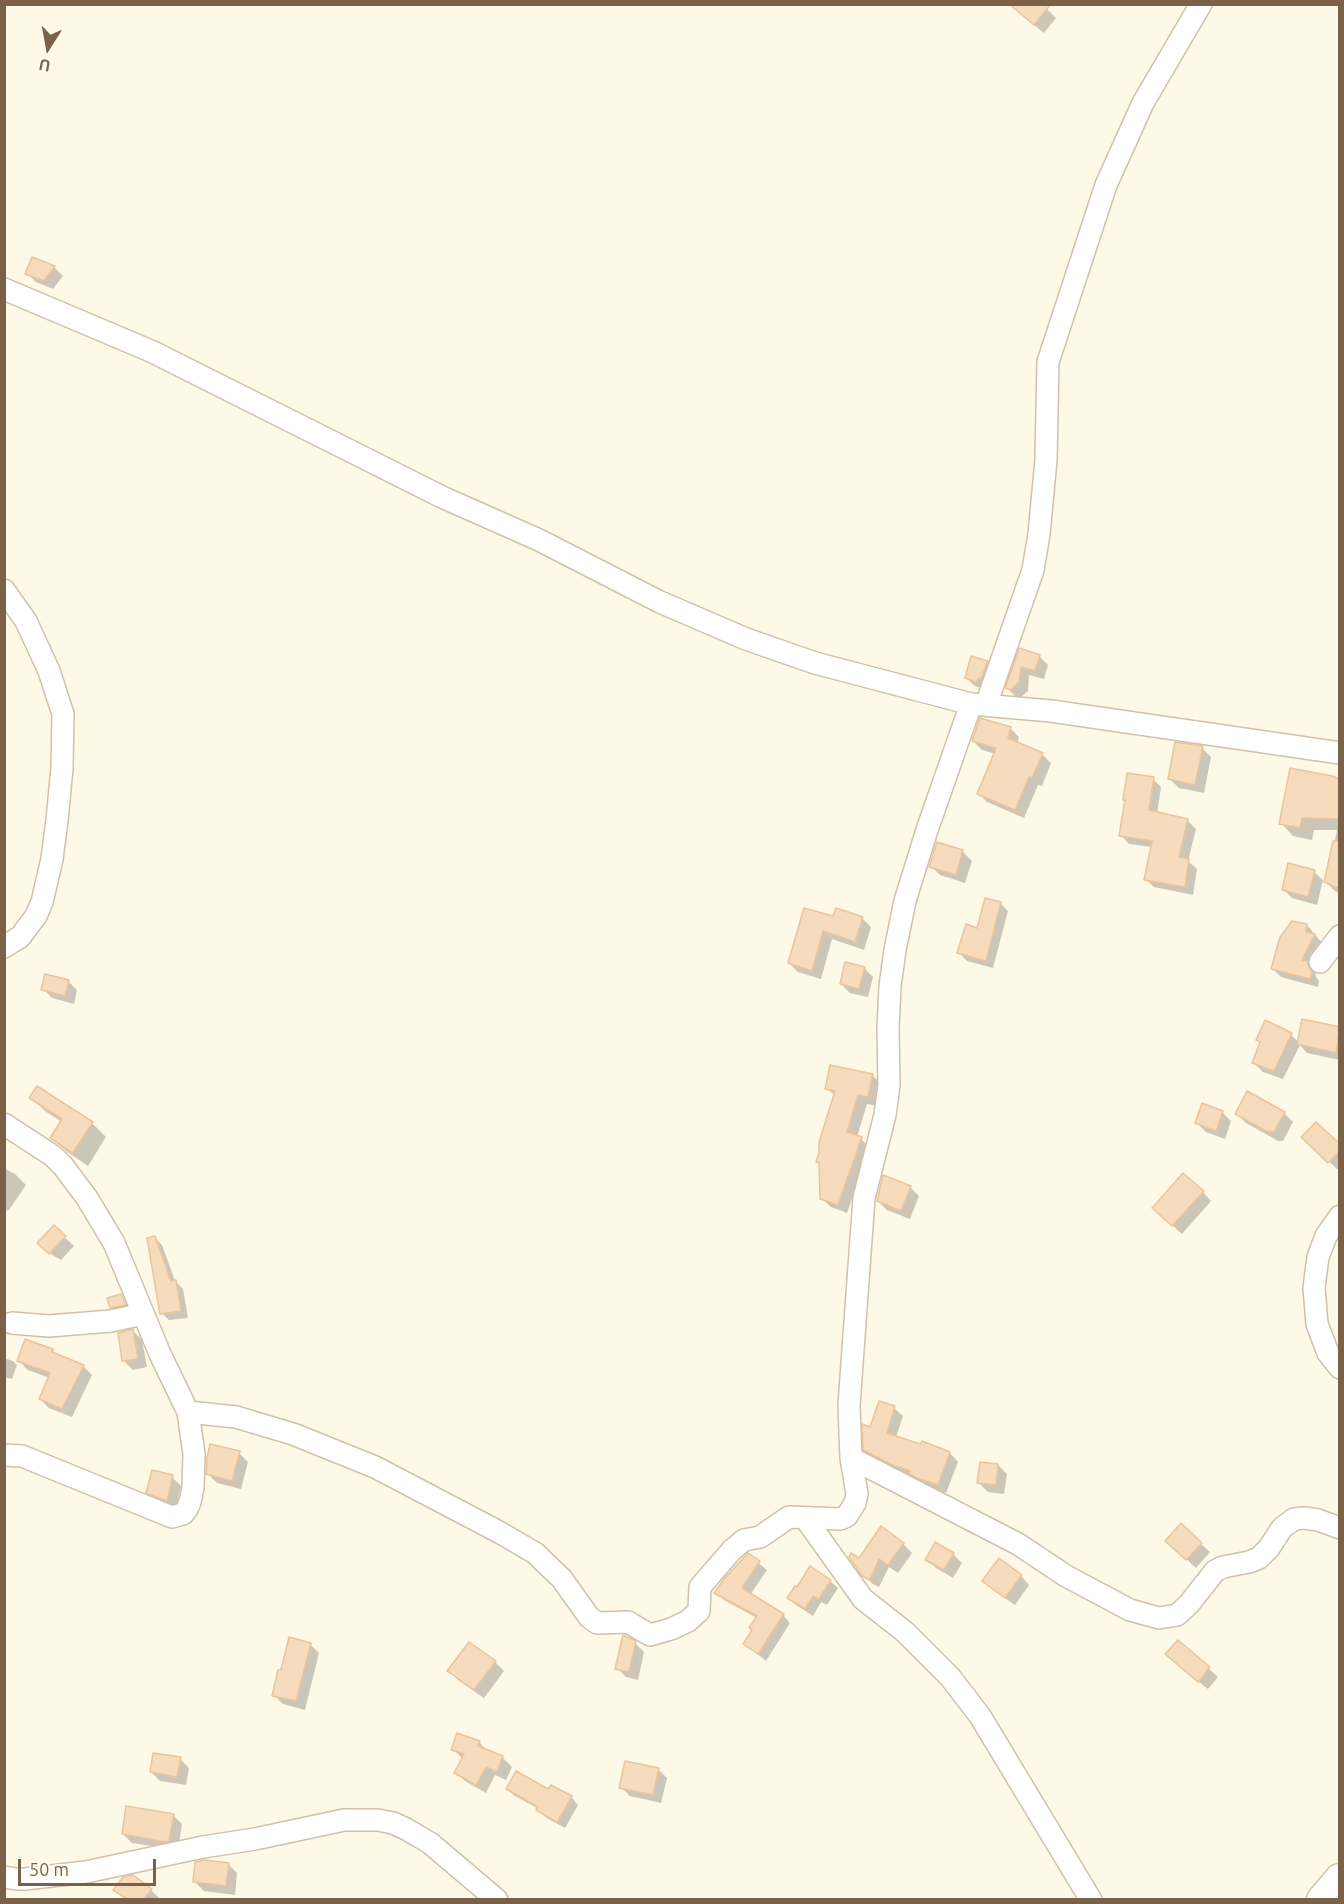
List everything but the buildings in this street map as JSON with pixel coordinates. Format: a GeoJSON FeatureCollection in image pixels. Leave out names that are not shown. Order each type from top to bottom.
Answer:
{"type":"FeatureCollection","features":[{"type":"Feature","properties":{"kind":"street"},"geometry":{"type":"LineString","coordinates":[[188,1412],[236,1417],[275,1428],[375,1467],[535,1553],[562,1579],[589,1617],[597,1623],[628,1622],[650,1635],[688,1621],[699,1611],[700,1587],[732,1550],[744,1540],[760,1537],[789,1517],[840,1520],[847,1516],[855,1503],[857,1494],[851,1458],[849,1405],[864,1198],[885,1115],[890,1085],[889,1007],[895,950],[906,901],[927,830],[1033,570],[1046,460],[1048,405],[1046,388],[1050,353],[1106,185],[1143,103],[1201,4]]}},
{"type":"Feature","properties":{"kind":"street"},"geometry":{"type":"LineString","coordinates":[[4,289],[153,352],[442,497],[539,540],[671,607],[746,639],[815,663],[978,704],[1051,711],[1340,753]]}},
{"type":"Feature","properties":{"kind":"street"},"geometry":{"type":"LineString","coordinates":[[4,590],[26,621],[49,671],[63,714],[62,768],[57,820],[52,859],[42,902],[36,916],[20,937],[4,947]]}},
{"type":"Feature","properties":{"kind":"street"},"geometry":{"type":"LineString","coordinates":[[1320,962],[1340,936]]}},
{"type":"Feature","properties":{"kind":"street"},"geometry":{"type":"LineString","coordinates":[[4,1124],[53,1156],[63,1166],[114,1243],[143,1314],[188,1412],[194,1454],[193,1488],[187,1509],[177,1517],[172,1517],[22,1456],[4,1455]]}},
{"type":"Feature","properties":{"kind":"street"},"geometry":{"type":"LineString","coordinates":[[1340,1216],[1326,1236],[1318,1257],[1314,1288],[1317,1324],[1328,1353],[1340,1368]]}},
{"type":"Feature","properties":{"kind":"street"},"geometry":{"type":"LineString","coordinates":[[12,1323],[49,1326],[111,1321],[143,1314]]}},
{"type":"Feature","properties":{"kind":"street"},"geometry":{"type":"LineString","coordinates":[[851,1458],[1018,1544],[1066,1576],[1130,1610],[1159,1618],[1177,1615],[1189,1604],[1215,1571],[1259,1558],[1269,1548],[1282,1528],[1294,1519],[1318,1520],[1340,1528]]}},
{"type":"Feature","properties":{"kind":"street"},"geometry":{"type":"LineString","coordinates":[[805,1518],[863,1599],[905,1632],[950,1677],[980,1716],[1090,1899]]}},
{"type":"Feature","properties":{"kind":"street"},"geometry":{"type":"LineString","coordinates":[[4,1877],[16,1880],[87,1872],[344,1820],[378,1820],[406,1828],[430,1843],[497,1899]]}},
{"type":"Feature","properties":{"kind":"street"},"geometry":{"type":"LineString","coordinates":[[1322,1899],[1340,1880]]}}]}
